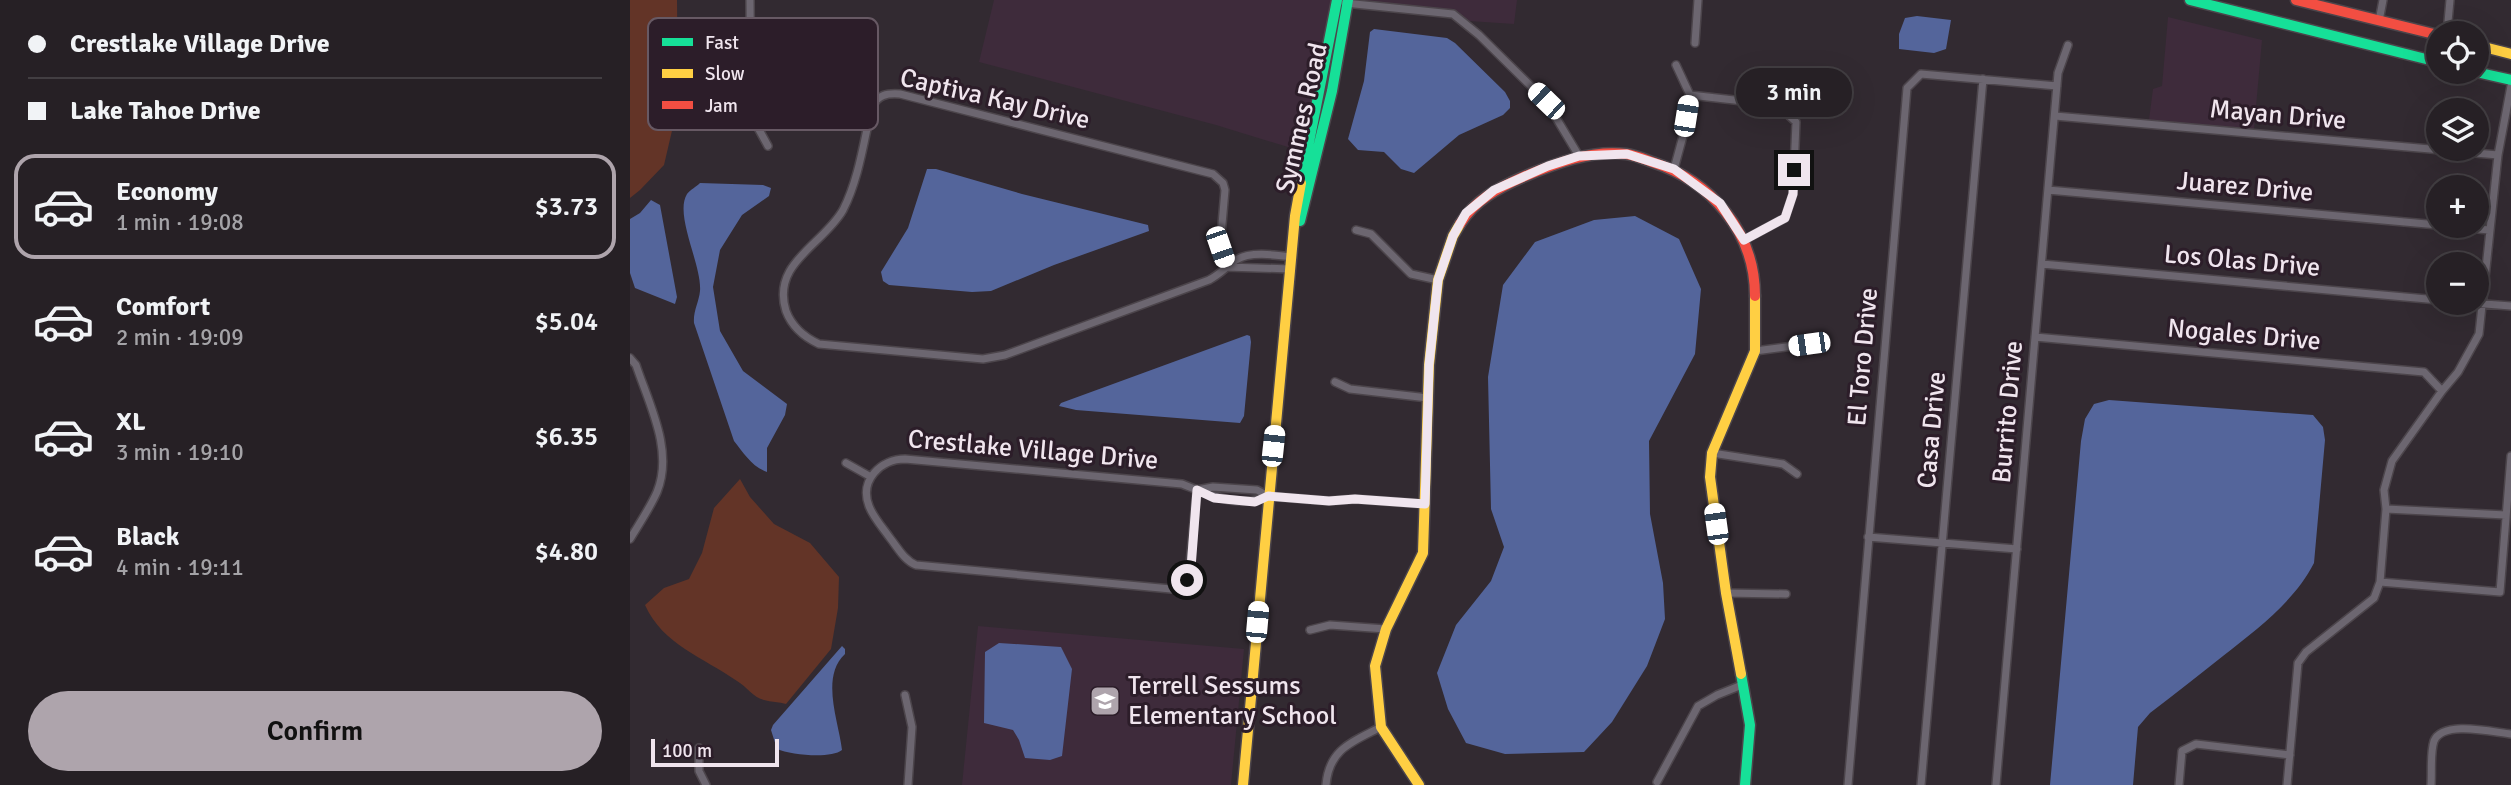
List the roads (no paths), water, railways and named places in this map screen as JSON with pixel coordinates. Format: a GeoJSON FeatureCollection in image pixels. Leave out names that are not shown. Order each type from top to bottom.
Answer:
{"type":"FeatureCollection","features":[{"type":"Feature","properties":{"kind":"street"},"geometry":{"type":"LineString","coordinates":[[750,0],[750,18]]}},
{"type":"Feature","properties":{"kind":"street"},"geometry":{"type":"LineString","coordinates":[[1695,43],[1698,0]]}},
{"type":"Feature","properties":{"kind":"street"},"geometry":{"type":"LineString","coordinates":[[2190,0],[2426,59]]}},
{"type":"Feature","properties":{"kind":"street"},"geometry":{"type":"LineString","coordinates":[[2296,0],[2426,32]]}},
{"type":"Feature","properties":{"kind":"street"},"geometry":{"type":"LineString","coordinates":[[2379,20],[2383,0]]}},
{"type":"Feature","properties":{"kind":"street"},"geometry":{"type":"LineString","coordinates":[[2448,21],[2450,0]]}},
{"type":"Feature","properties":{"kind":"street"},"geometry":{"type":"LineString","coordinates":[[1342,1],[1453,14],[1479,35],[1546,101],[1579,156]]}},
{"type":"Feature","properties":{"kind":"street","name":"Symmes Road"},"geometry":{"type":"LineString","coordinates":[[1243,785],[1293,245],[1332,90],[1342,1]]}},
{"type":"Feature","properties":{"kind":"street","name":"Burrito Drive"},"geometry":{"type":"LineString","coordinates":[[1996,785],[2058,73],[2068,45]]}},
{"type":"Feature","properties":{"kind":"street"},"geometry":{"type":"LineString","coordinates":[[2489,48],[2511,54]]}},
{"type":"Feature","properties":{"kind":"street"},"geometry":{"type":"LineString","coordinates":[[1674,169],[1690,95],[1676,65]]}},
{"type":"Feature","properties":{"kind":"street","name":"El Toro Drive"},"geometry":{"type":"LineString","coordinates":[[1848,785],[1907,88],[1921,74],[2057,86]]}},
{"type":"Feature","properties":{"kind":"street"},"geometry":{"type":"LineString","coordinates":[[2489,75],[2511,80]]}},
{"type":"Feature","properties":{"kind":"street","name":"Casa Drive"},"geometry":{"type":"LineString","coordinates":[[1921,785],[1983,79]]}},
{"type":"Feature","properties":{"kind":"street"},"geometry":{"type":"LineString","coordinates":[[2489,230],[2498,155],[2511,86]]}},
{"type":"Feature","properties":{"kind":"street","name":"Captiva Kay Drive"},"geometry":{"type":"LineString","coordinates":[[878,97],[888,93],[900,94],[1213,174],[1223,183],[1220,247],[1227,267]]}},
{"type":"Feature","properties":{"kind":"street"},"geometry":{"type":"LineString","coordinates":[[1690,95],[1778,105],[1796,122],[1793,194],[1785,218],[1744,240]]}},
{"type":"Feature","properties":{"kind":"street","name":"Mayan Drive"},"geometry":{"type":"LineString","coordinates":[[2055,116],[2498,155]]}},
{"type":"Feature","properties":{"kind":"street"},"geometry":{"type":"LineString","coordinates":[[759,130],[768,146]]}},
{"type":"Feature","properties":{"kind":"street","name":"Captiva Kay Drive"},"geometry":{"type":"LineString","coordinates":[[866,130],[844,207],[834,224],[794,262],[784,284],[785,303],[793,325],[809,339],[820,344],[983,359],[1005,355],[1209,280],[1239,258],[1259,255],[1292,257]]}},
{"type":"Feature","properties":{"kind":"street"},"geometry":{"type":"LineString","coordinates":[[1419,785],[1381,727],[1375,666],[1386,629],[1423,552],[1430,354],[1438,280],[1453,236],[1466,213],[1494,190],[1548,166],[1579,156],[1627,154],[1674,169],[1720,203],[1744,240],[1755,288],[1755,351],[1712,453],[1710,477],[1726,593],[1750,725],[1745,785]]}},
{"type":"Feature","properties":{"kind":"street","name":"Juarez Drive"},"geometry":{"type":"LineString","coordinates":[[2048,190],[2426,224]]}},
{"type":"Feature","properties":{"kind":"street"},"geometry":{"type":"LineString","coordinates":[[1356,230],[1371,234],[1411,274],[1438,280]]}},
{"type":"Feature","properties":{"kind":"street","name":"Los Olas Drive"},"geometry":{"type":"LineString","coordinates":[[2042,264],[2426,299]]}},
{"type":"Feature","properties":{"kind":"street"},"geometry":{"type":"LineString","coordinates":[[1227,267],[1290,269]]}},
{"type":"Feature","properties":{"kind":"street"},"geometry":{"type":"LineString","coordinates":[[2489,304],[2511,306]]}},
{"type":"Feature","properties":{"kind":"street"},"geometry":{"type":"LineString","coordinates":[[2287,785],[2298,663],[2306,652],[2374,598],[2380,582],[2386,509],[2384,490],[2392,461],[2458,372],[2479,334],[2481,315]]}},
{"type":"Feature","properties":{"kind":"street","name":"Nogales Drive"},"geometry":{"type":"LineString","coordinates":[[2035,337],[2424,372],[2442,391]]}},
{"type":"Feature","properties":{"kind":"street"},"geometry":{"type":"LineString","coordinates":[[1755,351],[1809,344]]}},
{"type":"Feature","properties":{"kind":"street"},"geometry":{"type":"LineString","coordinates":[[630,358],[636,365],[663,457],[657,491],[630,539]]}},
{"type":"Feature","properties":{"kind":"street"},"geometry":{"type":"LineString","coordinates":[[1335,382],[1350,389],[1428,398]]}},
{"type":"Feature","properties":{"kind":"street"},"geometry":{"type":"LineString","coordinates":[[1712,453],[1783,464],[1797,474]]}},
{"type":"Feature","properties":{"kind":"street"},"geometry":{"type":"LineString","coordinates":[[2380,582],[2500,592],[2511,456]]}},
{"type":"Feature","properties":{"kind":"street","name":"Crestlake Village Drive"},"geometry":{"type":"LineString","coordinates":[[871,477],[886,462],[905,459],[1182,484],[1214,498],[1255,502],[1268,496],[1425,504]]}},
{"type":"Feature","properties":{"kind":"street"},"geometry":{"type":"LineString","coordinates":[[846,463],[871,477],[866,494],[870,510],[906,559],[916,565],[1171,589],[1183,585],[1189,574],[1197,490]]}},
{"type":"Feature","properties":{"kind":"street"},"geometry":{"type":"LineString","coordinates":[[2386,509],[2506,515]]}},
{"type":"Feature","properties":{"kind":"street"},"geometry":{"type":"LineString","coordinates":[[1868,537],[2017,549]]}},
{"type":"Feature","properties":{"kind":"street"},"geometry":{"type":"LineString","coordinates":[[1726,593],[1786,594]]}},
{"type":"Feature","properties":{"kind":"street"},"geometry":{"type":"LineString","coordinates":[[1310,630],[1329,625],[1386,629]]}},
{"type":"Feature","properties":{"kind":"street"},"geometry":{"type":"LineString","coordinates":[[1657,782],[1698,706],[1742,685]]}},
{"type":"Feature","properties":{"kind":"street"},"geometry":{"type":"LineString","coordinates":[[905,695],[912,727],[908,785]]}},
{"type":"Feature","properties":{"kind":"street"},"geometry":{"type":"LineString","coordinates":[[1326,785],[1327,771],[1340,749],[1381,727]]}},
{"type":"Feature","properties":{"kind":"street"},"geometry":{"type":"LineString","coordinates":[[2431,785],[2433,743],[2439,734],[2449,729],[2511,734]]}},
{"type":"Feature","properties":{"kind":"street"},"geometry":{"type":"LineString","coordinates":[[2179,785],[2182,751],[2196,744],[2290,755]]}},
{"type":"Feature","properties":{"kind":"street"},"geometry":{"type":"LineString","coordinates":[[699,748],[699,771],[706,785]]}},
{"type":"Feature","properties":{"kind":"water"},"geometry":{"type":"Polygon","coordinates":[[[1917,16],[1951,20],[1946,49],[1934,53],[1899,49],[1899,34],[1905,18],[1917,16]]]}},
{"type":"Feature","properties":{"kind":"water"},"geometry":{"type":"Polygon","coordinates":[[[1374,29],[1447,38],[1505,92],[1510,108],[1503,115],[1459,135],[1414,173],[1401,169],[1384,152],[1358,150],[1348,139],[1364,81],[1370,32],[1374,29]]]}},
{"type":"Feature","properties":{"kind":"water"},"geometry":{"type":"Polygon","coordinates":[[[927,169],[936,169],[1022,194],[1148,225],[1149,231],[991,291],[972,292],[889,285],[883,281],[881,272],[908,228],[927,169]]]}},
{"type":"Feature","properties":{"kind":"water"},"geometry":{"type":"Polygon","coordinates":[[[700,183],[763,185],[771,188],[769,196],[742,215],[720,250],[713,287],[720,331],[743,371],[787,404],[785,415],[767,448],[767,472],[752,463],[734,441],[694,323],[700,291],[686,227],[684,203],[687,194],[700,183]]]}},
{"type":"Feature","properties":{"kind":"water"},"geometry":{"type":"Polygon","coordinates":[[[651,200],[660,205],[677,297],[675,304],[635,288],[630,273],[630,219],[640,213],[651,200]]]}},
{"type":"Feature","properties":{"kind":"water"},"geometry":{"type":"Polygon","coordinates":[[[1635,216],[1679,239],[1701,289],[1695,354],[1649,441],[1650,514],[1663,583],[1665,619],[1647,666],[1612,722],[1584,752],[1505,754],[1466,743],[1448,709],[1437,673],[1456,625],[1491,581],[1504,547],[1491,509],[1488,377],[1503,285],[1535,242],[1594,220],[1635,216]]]}},
{"type":"Feature","properties":{"kind":"water"},"geometry":{"type":"Polygon","coordinates":[[[1250,336],[1251,342],[1244,416],[1240,423],[1076,410],[1059,406],[1061,403],[1250,336]]]}},
{"type":"Feature","properties":{"kind":"water"},"geometry":{"type":"Polygon","coordinates":[[[2109,400],[2313,415],[2323,427],[2325,440],[2314,563],[2296,590],[2274,614],[2150,713],[2138,727],[2133,785],[2050,785],[2081,441],[2085,419],[2094,404],[2109,400]]]}},
{"type":"Feature","properties":{"kind":"water"},"geometry":{"type":"Polygon","coordinates":[[[999,643],[1061,647],[1072,669],[1062,756],[1050,760],[1025,758],[1013,730],[984,723],[985,652],[999,643]]]}},
{"type":"Feature","properties":{"kind":"water"},"geometry":{"type":"Polygon","coordinates":[[[842,646],[845,654],[838,664],[832,687],[842,750],[837,753],[811,755],[777,749],[771,730],[773,725],[842,646]]]}},
{"type":"Feature","properties":{"kind":"place","name":"Terrell Sessums Elementary School"},"geometry":{"type":"Point","coordinates":[1105,701]}}]}
